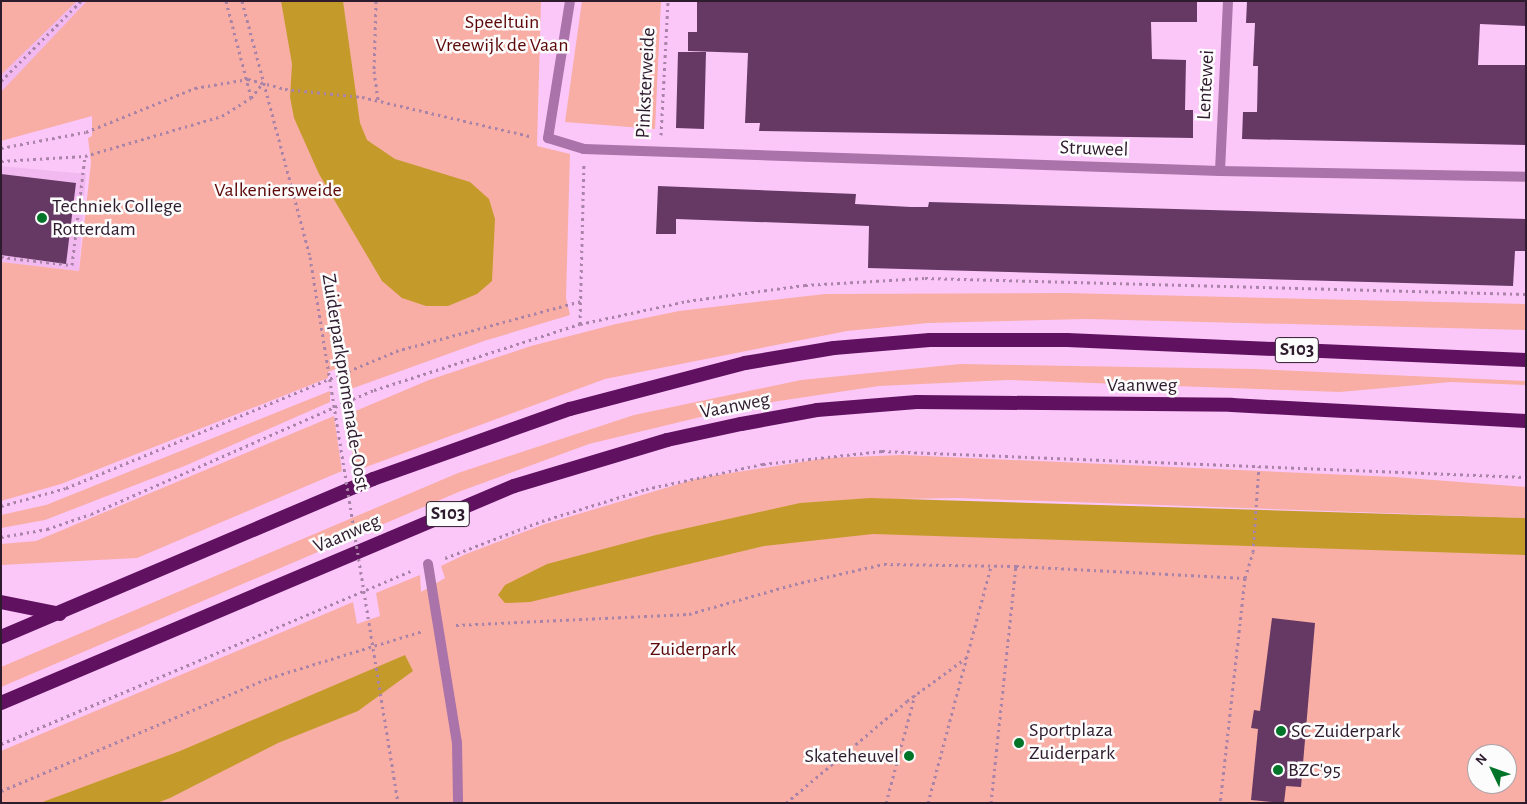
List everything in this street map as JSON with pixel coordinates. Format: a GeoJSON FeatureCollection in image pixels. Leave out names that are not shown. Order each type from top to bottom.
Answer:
{"type":"FeatureCollection","features":[{"type":"Feature","properties":{"kind":"highway","name":"Vaanweg"},"geometry":{"type":"LineString","coordinates":[[1,637],[60,614],[373,479],[570,409],[745,363],[834,348],[930,340],[1067,340],[1526,360]]}},
{"type":"Feature","properties":{"kind":"highway","name":"Vaanweg"},"geometry":{"type":"LineString","coordinates":[[1,702],[514,486],[667,440],[740,424],[817,410],[917,402],[1232,405],[1526,422]]}},
{"type":"Feature","properties":{"kind":"highway"},"geometry":{"type":"LineString","coordinates":[[1,602],[60,614]]}},
{"type":"Feature","properties":{"kind":"street"},"geometry":{"type":"LineString","coordinates":[[548,138],[570,1]]}},
{"type":"Feature","properties":{"kind":"street","name":"Lentewei"},"geometry":{"type":"LineString","coordinates":[[1220,171],[1228,1]]}},
{"type":"Feature","properties":{"kind":"street","name":"Pinksterweide"},"geometry":{"type":"LineString","coordinates":[[548,138],[584,149],[660,150]]}},
{"type":"Feature","properties":{"kind":"street","name":"Struweel"},"geometry":{"type":"LineString","coordinates":[[660,150],[1220,171],[1526,176]]}},
{"type":"Feature","properties":{"kind":"street"},"geometry":{"type":"LineString","coordinates":[[428,564],[440,627],[457,743],[458,803]]}},
{"type":"Feature","properties":{"kind":"path"},"geometry":{"type":"LineString","coordinates":[[1,81],[82,1]]}},
{"type":"Feature","properties":{"kind":"path"},"geometry":{"type":"LineString","coordinates":[[226,1],[248,79],[251,98]]}},
{"type":"Feature","properties":{"kind":"path","name":"Zuiderparkpromenade-Oost"},"geometry":{"type":"LineString","coordinates":[[242,1],[262,84],[310,257],[398,803]]}},
{"type":"Feature","properties":{"kind":"path"},"geometry":{"type":"LineString","coordinates":[[376,1],[374,71],[378,101]]}},
{"type":"Feature","properties":{"kind":"path","name":"Pinksterweide"},"geometry":{"type":"LineString","coordinates":[[660,150],[668,1]]}},
{"type":"Feature","properties":{"kind":"path"},"geometry":{"type":"LineString","coordinates":[[1,148],[86,132],[195,88],[248,79],[285,89],[362,97],[548,138]]}},
{"type":"Feature","properties":{"kind":"path"},"geometry":{"type":"LineString","coordinates":[[1,161],[85,156],[222,116],[251,98],[262,84]]}},
{"type":"Feature","properties":{"kind":"path"},"geometry":{"type":"LineString","coordinates":[[580,324],[584,149]]}},
{"type":"Feature","properties":{"kind":"path"},"geometry":{"type":"LineString","coordinates":[[1,257],[72,265],[85,156]]}},
{"type":"Feature","properties":{"kind":"path"},"geometry":{"type":"LineString","coordinates":[[1,537],[47,529],[91,514],[374,390],[580,324],[747,292],[925,278],[1526,294]]}},
{"type":"Feature","properties":{"kind":"path"},"geometry":{"type":"LineString","coordinates":[[1,506],[66,488],[396,350],[581,301]]}},
{"type":"Feature","properties":{"kind":"path"},"geometry":{"type":"LineString","coordinates":[[1,744],[428,564],[542,521],[646,489],[763,464],[882,451],[1526,477]]}},
{"type":"Feature","properties":{"kind":"path"},"geometry":{"type":"LineString","coordinates":[[1220,803],[1245,578],[1253,552],[1259,466]]}},
{"type":"Feature","properties":{"kind":"path"},"geometry":{"type":"LineString","coordinates":[[1,791],[278,675],[364,646],[440,627],[689,614],[795,584],[884,564],[1016,566],[1245,578]]}},
{"type":"Feature","properties":{"kind":"path"},"geometry":{"type":"LineString","coordinates":[[928,803],[991,566]]}},
{"type":"Feature","properties":{"kind":"path"},"geometry":{"type":"LineString","coordinates":[[992,803],[1016,566]]}},
{"type":"Feature","properties":{"kind":"path"},"geometry":{"type":"LineString","coordinates":[[786,803],[915,695],[966,658]]}},
{"type":"Feature","properties":{"kind":"path"},"geometry":{"type":"LineString","coordinates":[[886,803],[915,695]]}},
{"type":"Feature","properties":{"kind":"shaded area"},"geometry":{"type":"Polygon","coordinates":[[[1,1],[108,1],[1,125],[1,1]]]}},
{"type":"Feature","properties":{"kind":"shaded area"},"geometry":{"type":"Polygon","coordinates":[[[281,1],[343,1],[360,123],[367,140],[395,159],[470,182],[489,199],[495,219],[492,281],[477,294],[448,306],[426,306],[402,298],[382,281],[319,174],[294,118],[290,97],[292,64],[281,1]]]}},
{"type":"Feature","properties":{"kind":"shaded area","name":"Techniek College Rotterdam"},"geometry":{"type":"Polygon","coordinates":[[[1,166],[86,174],[79,271],[1,262],[1,166]]]}},
{"type":"Feature","properties":{"kind":"shaded area"},"geometry":{"type":"Polygon","coordinates":[[[870,498],[1526,518],[1526,555],[873,534],[764,546],[530,602],[505,603],[498,595],[505,585],[547,564],[656,535],[800,503],[870,498]]]}},
{"type":"Feature","properties":{"kind":"shaded area"},"geometry":{"type":"Polygon","coordinates":[[[405,655],[413,671],[358,711],[278,743],[170,798],[157,803],[40,803],[180,751],[405,655]]]}},
{"type":"Feature","properties":{"kind":"green space"},"geometry":{"type":"Polygon","coordinates":[[[1,1],[77,1],[1,75],[1,1]]]}},
{"type":"Feature","properties":{"kind":"green space","name":"Valkeniersweide"},"geometry":{"type":"Polygon","coordinates":[[[87,1],[541,1],[537,146],[570,154],[566,298],[570,315],[484,341],[348,390],[346,365],[328,372],[328,378],[61,484],[1,501],[1,262],[79,271],[91,162],[88,138],[92,136],[92,116],[1,141],[1,92],[87,1]]]}},
{"type":"Feature","properties":{"kind":"green space"},"geometry":{"type":"Polygon","coordinates":[[[582,1],[661,1],[655,129],[565,122],[582,1]]]}},
{"type":"Feature","properties":{"kind":"green space"},"geometry":{"type":"Polygon","coordinates":[[[1065,293],[1526,304],[1526,330],[1086,319],[928,323],[847,331],[605,379],[355,471],[346,415],[429,380],[531,346],[616,324],[679,311],[825,294],[1065,293]]]}},
{"type":"Feature","properties":{"kind":"green space"},"geometry":{"type":"Polygon","coordinates":[[[960,364],[1255,369],[1526,381],[1526,385],[1451,382],[1340,392],[1008,380],[879,386],[746,406],[589,444],[461,491],[1,687],[1,667],[458,473],[634,415],[801,380],[960,364]]]}},
{"type":"Feature","properties":{"kind":"green space"},"geometry":{"type":"Polygon","coordinates":[[[330,391],[330,402],[187,465],[45,520],[1,528],[1,515],[46,505],[330,391]]]}},
{"type":"Feature","properties":{"kind":"green space"},"geometry":{"type":"Polygon","coordinates":[[[334,416],[342,471],[137,558],[1,565],[1,544],[36,541],[334,416]]]}},
{"type":"Feature","properties":{"kind":"green space","name":"Zuiderpark"},"geometry":{"type":"Polygon","coordinates":[[[902,455],[1394,477],[1526,487],[1526,518],[957,498],[840,500],[1526,526],[1526,803],[1,803],[1,751],[353,602],[357,624],[380,616],[376,593],[420,575],[421,592],[445,578],[441,566],[466,554],[545,524],[699,478],[827,458],[902,455]]]}},
{"type":"Feature","properties":{"kind":"building"},"geometry":{"type":"Polygon","coordinates":[[[697,1],[1197,1],[1197,22],[1151,22],[1152,59],[1186,60],[1185,110],[1193,110],[1193,138],[759,131],[760,123],[745,123],[748,53],[688,51],[688,32],[697,32],[697,1]]]}},
{"type":"Feature","properties":{"kind":"building"},"geometry":{"type":"Polygon","coordinates":[[[1247,1],[1526,1],[1526,26],[1480,24],[1478,65],[1526,65],[1526,145],[1242,139],[1243,112],[1257,112],[1258,66],[1253,66],[1255,23],[1246,23],[1247,1]]]}},
{"type":"Feature","properties":{"kind":"building"},"geometry":{"type":"Polygon","coordinates":[[[678,52],[706,52],[704,129],[676,128],[678,52]]]}},
{"type":"Feature","properties":{"kind":"building","name":"Techniek College Rotterdam"},"geometry":{"type":"Polygon","coordinates":[[[1,174],[76,183],[66,264],[1,255],[1,174]]]}},
{"type":"Feature","properties":{"kind":"building"},"geometry":{"type":"Polygon","coordinates":[[[658,186],[856,194],[855,204],[911,207],[928,207],[929,202],[1526,219],[1526,251],[1515,251],[1513,286],[868,268],[869,226],[676,219],[676,234],[656,234],[658,186]]]}},
{"type":"Feature","properties":{"kind":"building"},"geometry":{"type":"Polygon","coordinates":[[[1272,618],[1315,623],[1301,787],[1286,786],[1284,803],[1251,800],[1258,729],[1251,728],[1254,710],[1260,711],[1272,618]]]}},
{"type":"Feature","properties":{"kind":"place","name":"Techniek College Rotterdam"},"geometry":{"type":"Point","coordinates":[42,218]}},
{"type":"Feature","properties":{"kind":"place","name":"SC Zuiderpark"},"geometry":{"type":"Point","coordinates":[1281,731]}},
{"type":"Feature","properties":{"kind":"place","name":"Sportplaza Zuiderpark"},"geometry":{"type":"Point","coordinates":[1019,743]}},
{"type":"Feature","properties":{"kind":"place","name":"Skateheuvel"},"geometry":{"type":"Point","coordinates":[909,756]}},
{"type":"Feature","properties":{"kind":"place","name":"BZC'95"},"geometry":{"type":"Point","coordinates":[1278,770]}},
{"type":"Feature","properties":{"kind":"park label","name":"Speeltuin Vreewijk de Vaan"},"geometry":{"type":"Point","coordinates":[502,34]}}]}
